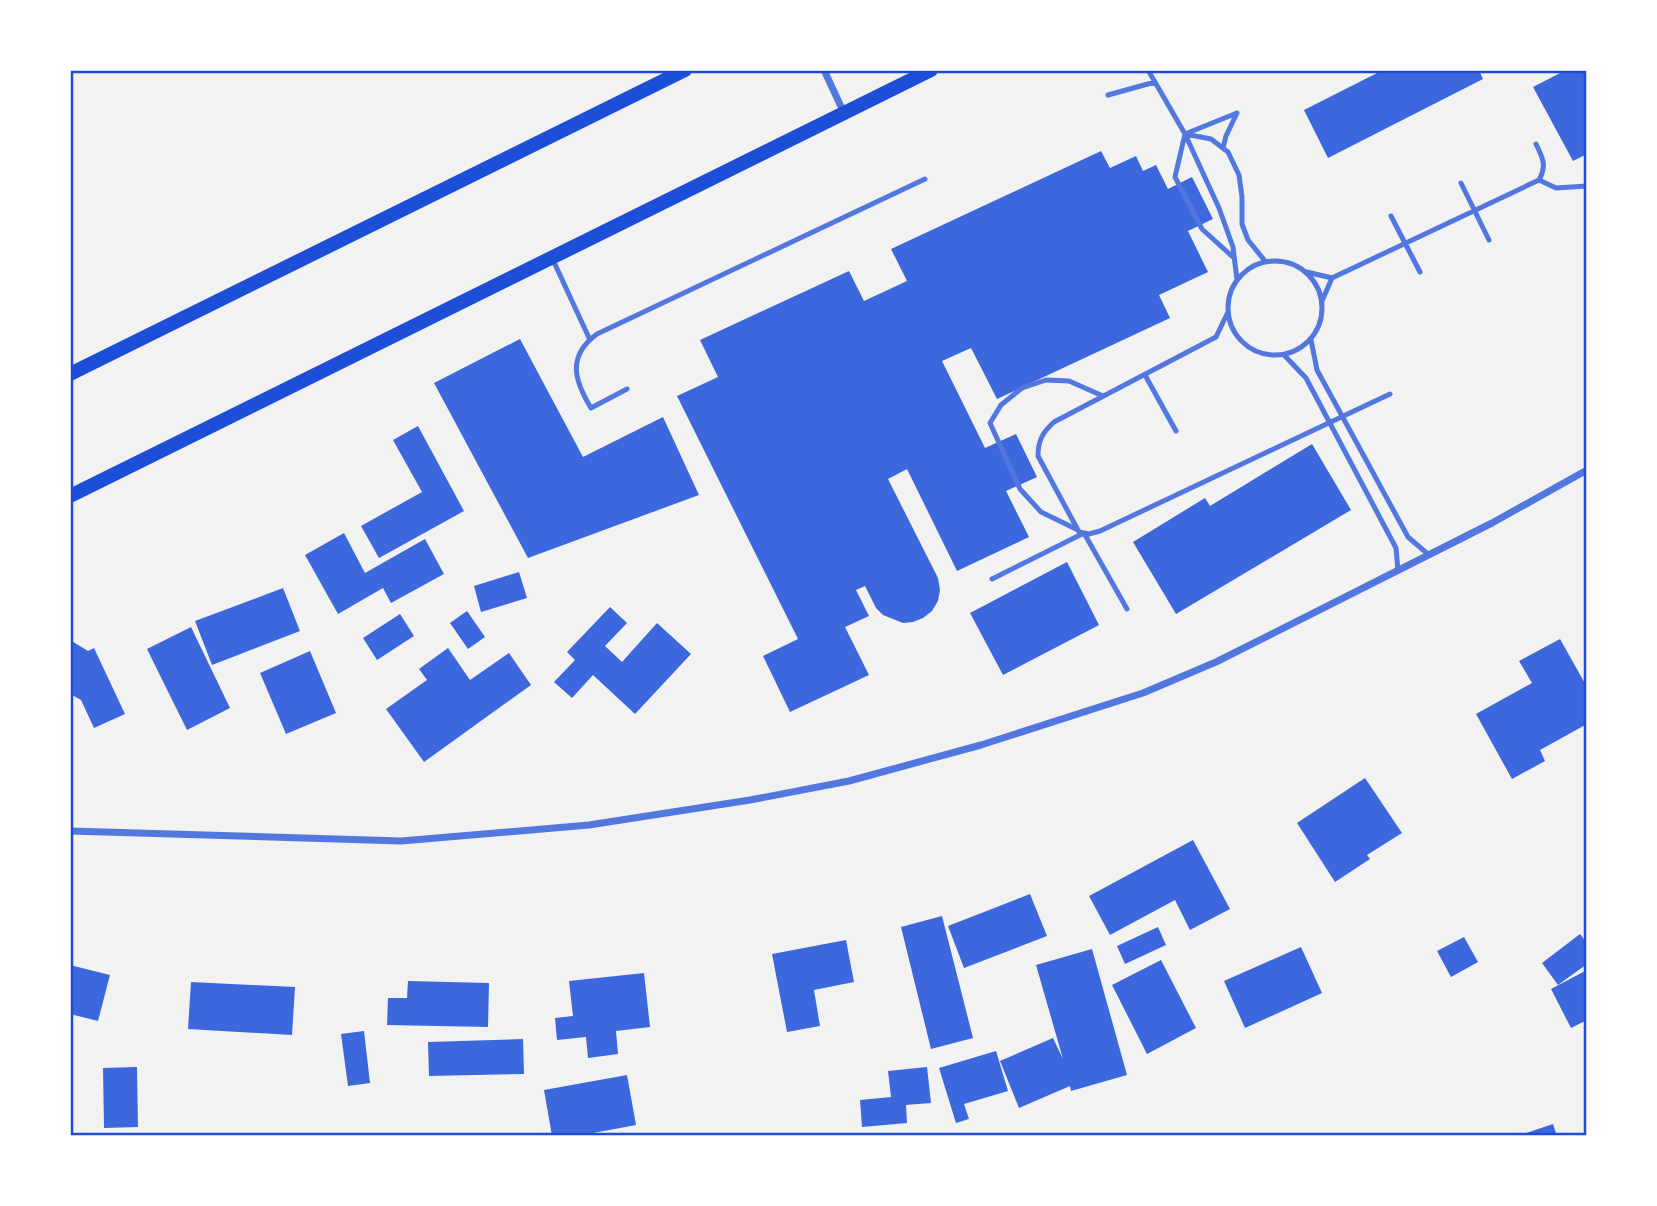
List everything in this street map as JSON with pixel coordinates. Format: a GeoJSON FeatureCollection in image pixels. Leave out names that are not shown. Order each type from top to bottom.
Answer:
{"type":"FeatureCollection","features":[{"type":"Feature","properties":{"kind":"main road"},"geometry":{"type":"LineString","coordinates":[[70,374],[685,70]]}},
{"type":"Feature","properties":{"kind":"main road"},"geometry":{"type":"LineString","coordinates":[[70,496],[931,70]]}},
{"type":"Feature","properties":{"kind":"street"},"geometry":{"type":"LineString","coordinates":[[824,70],[844,113]]}},
{"type":"Feature","properties":{"kind":"street"},"geometry":{"type":"LineString","coordinates":[[70,831],[401,841],[589,825],[849,781],[981,745],[1143,693],[1216,662],[1492,523],[1587,470]]}},
{"type":"Feature","properties":{"kind":"lane"},"geometry":{"type":"LineString","coordinates":[[1148,70],[1185,134],[1219,208],[1233,247],[1237,280]]}},
{"type":"Feature","properties":{"kind":"lane"},"geometry":{"type":"LineString","coordinates":[[1108,95],[1155,82]]}},
{"type":"Feature","properties":{"kind":"lane"},"geometry":{"type":"LineString","coordinates":[[1185,134],[1237,113],[1223,148]]}},
{"type":"Feature","properties":{"kind":"lane"},"geometry":{"type":"LineString","coordinates":[[1185,134],[1211,139],[1228,152],[1239,175],[1242,225],[1248,240],[1265,261]]}},
{"type":"Feature","properties":{"kind":"lane"},"geometry":{"type":"LineString","coordinates":[[1185,134],[1175,177],[1202,229],[1234,257]]}},
{"type":"Feature","properties":{"kind":"lane"},"geometry":{"type":"LineString","coordinates":[[1321,301],[1332,278],[1539,180],[1545,161],[1536,144]]}},
{"type":"Feature","properties":{"kind":"lane"},"geometry":{"type":"LineString","coordinates":[[626,390],[591,408],[576,375],[579,354],[590,340],[925,179]]}},
{"type":"Feature","properties":{"kind":"lane"},"geometry":{"type":"LineString","coordinates":[[1539,180],[1556,188],[1587,186]]}},
{"type":"Feature","properties":{"kind":"lane"},"geometry":{"type":"LineString","coordinates":[[1461,183],[1489,240]]}},
{"type":"Feature","properties":{"kind":"lane"},"geometry":{"type":"LineString","coordinates":[[1391,216],[1420,272]]}},
{"type":"Feature","properties":{"kind":"lane"},"geometry":{"type":"LineString","coordinates":[[552,258],[590,340]]}},
{"type":"Feature","properties":{"kind":"lane"},"geometry":{"type":"LineString","coordinates":[[1276,260],[1303,271],[1312,279],[1321,301],[1319,327],[1311,340],[1298,350],[1284,355],[1271,355],[1247,346],[1237,336],[1228,312],[1227,300],[1237,280],[1251,266],[1265,261],[1276,260]]}},
{"type":"Feature","properties":{"kind":"lane"},"geometry":{"type":"LineString","coordinates":[[1303,271],[1332,278]]}},
{"type":"Feature","properties":{"kind":"lane"},"geometry":{"type":"LineString","coordinates":[[1076,529],[1038,456],[1038,446],[1043,433],[1054,422],[1216,338],[1228,312]]}},
{"type":"Feature","properties":{"kind":"lane"},"geometry":{"type":"LineString","coordinates":[[1311,340],[1317,370],[1408,537],[1429,555]]}},
{"type":"Feature","properties":{"kind":"lane"},"geometry":{"type":"LineString","coordinates":[[1284,355],[1306,378],[1396,548],[1398,570]]}},
{"type":"Feature","properties":{"kind":"lane"},"geometry":{"type":"LineString","coordinates":[[1145,374],[1176,431]]}},
{"type":"Feature","properties":{"kind":"lane"},"geometry":{"type":"LineString","coordinates":[[1103,396],[1069,380],[1046,380],[1022,388],[1001,405],[990,423],[1020,489],[1041,512],[1084,533],[1093,534],[1390,394]]}},
{"type":"Feature","properties":{"kind":"lane"},"geometry":{"type":"LineString","coordinates":[[992,579],[1084,533]]}},
{"type":"Feature","properties":{"kind":"lane"},"geometry":{"type":"LineString","coordinates":[[1084,533],[1127,609]]}},
{"type":"Feature","properties":{"kind":"building"},"geometry":{"type":"Polygon","coordinates":[[[1383,70],[1479,70],[1483,79],[1328,158],[1304,110],[1383,70]]]}},
{"type":"Feature","properties":{"kind":"building"},"geometry":{"type":"Polygon","coordinates":[[[1566,70],[1587,70],[1587,154],[1573,161],[1533,87],[1566,70]]]}},
{"type":"Feature","properties":{"kind":"building"},"geometry":{"type":"Polygon","coordinates":[[[1101,151],[1110,168],[1136,156],[1143,171],[1156,165],[1168,189],[1192,177],[1213,219],[1188,231],[1208,272],[1159,295],[1170,318],[997,399],[971,348],[942,361],[985,448],[1016,434],[1037,477],[1006,491],[1029,537],[957,571],[907,469],[888,479],[938,578],[938,601],[932,611],[923,618],[903,623],[883,615],[876,608],[865,586],[856,590],[869,616],[845,627],[869,675],[790,712],[763,656],[798,639],[677,396],[718,377],[700,340],[849,271],[864,301],[907,281],[891,249],[1101,151]]]}},
{"type":"Feature","properties":{"kind":"building"},"geometry":{"type":"Polygon","coordinates":[[[520,339],[583,457],[663,417],[699,495],[528,558],[434,383],[520,339]]]}},
{"type":"Feature","properties":{"kind":"building"},"geometry":{"type":"Polygon","coordinates":[[[418,426],[464,511],[379,558],[361,526],[422,492],[393,440],[418,426]]]}},
{"type":"Feature","properties":{"kind":"building"},"geometry":{"type":"Polygon","coordinates":[[[1312,444],[1351,510],[1176,614],[1133,542],[1205,498],[1210,506],[1312,444]]]}},
{"type":"Feature","properties":{"kind":"building"},"geometry":{"type":"Polygon","coordinates":[[[344,533],[365,573],[425,539],[444,574],[391,603],[383,588],[338,614],[305,555],[344,533]]]}},
{"type":"Feature","properties":{"kind":"building"},"geometry":{"type":"Polygon","coordinates":[[[1067,562],[1099,625],[1003,675],[970,613],[1067,562]]]}},
{"type":"Feature","properties":{"kind":"building"},"geometry":{"type":"Polygon","coordinates":[[[519,572],[527,598],[481,612],[474,586],[519,572]]]}},
{"type":"Feature","properties":{"kind":"building"},"geometry":{"type":"Polygon","coordinates":[[[283,588],[300,631],[212,665],[195,621],[283,588]]]}},
{"type":"Feature","properties":{"kind":"building"},"geometry":{"type":"Polygon","coordinates":[[[610,607],[627,623],[605,646],[622,662],[657,623],[691,654],[635,714],[593,675],[572,698],[554,682],[575,660],[567,652],[610,607]]]}},
{"type":"Feature","properties":{"kind":"building"},"geometry":{"type":"Polygon","coordinates":[[[467,611],[485,637],[468,649],[450,623],[467,611]]]}},
{"type":"Feature","properties":{"kind":"building"},"geometry":{"type":"Polygon","coordinates":[[[400,614],[414,636],[377,660],[363,638],[400,614]]]}},
{"type":"Feature","properties":{"kind":"building"},"geometry":{"type":"Polygon","coordinates":[[[191,627],[230,708],[187,730],[147,649],[191,627]]]}},
{"type":"Feature","properties":{"kind":"building"},"geometry":{"type":"Polygon","coordinates":[[[1560,639],[1587,687],[1587,724],[1540,750],[1545,761],[1512,779],[1476,714],[1532,683],[1519,661],[1560,639]]]}},
{"type":"Feature","properties":{"kind":"building"},"geometry":{"type":"Polygon","coordinates":[[[70,640],[88,651],[94,648],[125,714],[94,728],[81,700],[72,695],[70,698],[70,640]]]}},
{"type":"Feature","properties":{"kind":"building"},"geometry":{"type":"Polygon","coordinates":[[[448,648],[470,680],[509,653],[531,685],[424,762],[386,709],[427,680],[419,669],[448,648]]]}},
{"type":"Feature","properties":{"kind":"building"},"geometry":{"type":"Polygon","coordinates":[[[310,651],[336,713],[286,734],[260,673],[310,651]]]}},
{"type":"Feature","properties":{"kind":"building"},"geometry":{"type":"Polygon","coordinates":[[[1365,778],[1402,833],[1367,855],[1370,859],[1335,882],[1297,823],[1365,778]]]}},
{"type":"Feature","properties":{"kind":"building"},"geometry":{"type":"Polygon","coordinates":[[[1193,840],[1230,909],[1190,930],[1175,900],[1110,935],[1089,896],[1193,840]]]}},
{"type":"Feature","properties":{"kind":"building"},"geometry":{"type":"Polygon","coordinates":[[[1030,894],[1047,936],[964,968],[948,926],[1030,894]]]}},
{"type":"Feature","properties":{"kind":"building"},"geometry":{"type":"Polygon","coordinates":[[[942,916],[973,1038],[931,1049],[901,927],[942,916]]]}},
{"type":"Feature","properties":{"kind":"building"},"geometry":{"type":"Polygon","coordinates":[[[1158,927],[1166,945],[1125,964],[1117,946],[1158,927]]]}},
{"type":"Feature","properties":{"kind":"building"},"geometry":{"type":"Polygon","coordinates":[[[1580,934],[1587,943],[1587,964],[1558,985],[1542,963],[1580,934]]]}},
{"type":"Feature","properties":{"kind":"building"},"geometry":{"type":"Polygon","coordinates":[[[1464,937],[1478,962],[1451,977],[1437,951],[1464,937]]]}},
{"type":"Feature","properties":{"kind":"building"},"geometry":{"type":"Polygon","coordinates":[[[846,940],[854,982],[814,990],[820,1026],[787,1032],[772,954],[846,940]]]}},
{"type":"Feature","properties":{"kind":"building"},"geometry":{"type":"Polygon","coordinates":[[[1301,947],[1322,993],[1245,1028],[1224,981],[1301,947]]]}},
{"type":"Feature","properties":{"kind":"building"},"geometry":{"type":"Polygon","coordinates":[[[1092,949],[1127,1075],[1071,1091],[1070,1086],[1019,1108],[1000,1061],[1053,1038],[1063,1059],[1036,965],[1092,949]]]}},
{"type":"Feature","properties":{"kind":"building"},"geometry":{"type":"Polygon","coordinates":[[[1161,960],[1196,1028],[1147,1054],[1112,985],[1161,960]]]}},
{"type":"Feature","properties":{"kind":"building"},"geometry":{"type":"Polygon","coordinates":[[[70,965],[110,975],[98,1021],[70,1014],[70,965]]]}},
{"type":"Feature","properties":{"kind":"building"},"geometry":{"type":"Polygon","coordinates":[[[1587,970],[1587,1020],[1571,1028],[1551,989],[1587,970]]]}},
{"type":"Feature","properties":{"kind":"building"},"geometry":{"type":"Polygon","coordinates":[[[644,973],[650,1027],[616,1031],[618,1054],[588,1058],[586,1037],[557,1040],[555,1018],[573,1016],[569,981],[644,973]]]}},
{"type":"Feature","properties":{"kind":"building"},"geometry":{"type":"Polygon","coordinates":[[[408,981],[489,983],[488,1027],[387,1025],[388,998],[407,998],[408,981]]]}},
{"type":"Feature","properties":{"kind":"building"},"geometry":{"type":"Polygon","coordinates":[[[191,982],[295,987],[292,1035],[188,1029],[191,982]]]}},
{"type":"Feature","properties":{"kind":"building"},"geometry":{"type":"Polygon","coordinates":[[[364,1031],[370,1083],[348,1086],[341,1034],[364,1031]]]}},
{"type":"Feature","properties":{"kind":"building"},"geometry":{"type":"Polygon","coordinates":[[[523,1039],[524,1074],[429,1076],[428,1042],[523,1039]]]}},
{"type":"Feature","properties":{"kind":"building"},"geometry":{"type":"Polygon","coordinates":[[[996,1051],[1008,1091],[964,1104],[969,1119],[956,1123],[939,1068],[996,1051]]]}},
{"type":"Feature","properties":{"kind":"building"},"geometry":{"type":"Polygon","coordinates":[[[137,1067],[138,1127],[104,1128],[103,1068],[137,1067]]]}},
{"type":"Feature","properties":{"kind":"building"},"geometry":{"type":"Polygon","coordinates":[[[927,1067],[931,1103],[906,1105],[907,1123],[862,1127],[860,1100],[891,1097],[888,1071],[927,1067]]]}},
{"type":"Feature","properties":{"kind":"building"},"geometry":{"type":"Polygon","coordinates":[[[627,1075],[636,1125],[577,1136],[552,1136],[544,1090],[627,1075]]]}},
{"type":"Feature","properties":{"kind":"building"},"geometry":{"type":"Polygon","coordinates":[[[1553,1124],[1557,1136],[1517,1136],[1553,1124]]]}}]}
